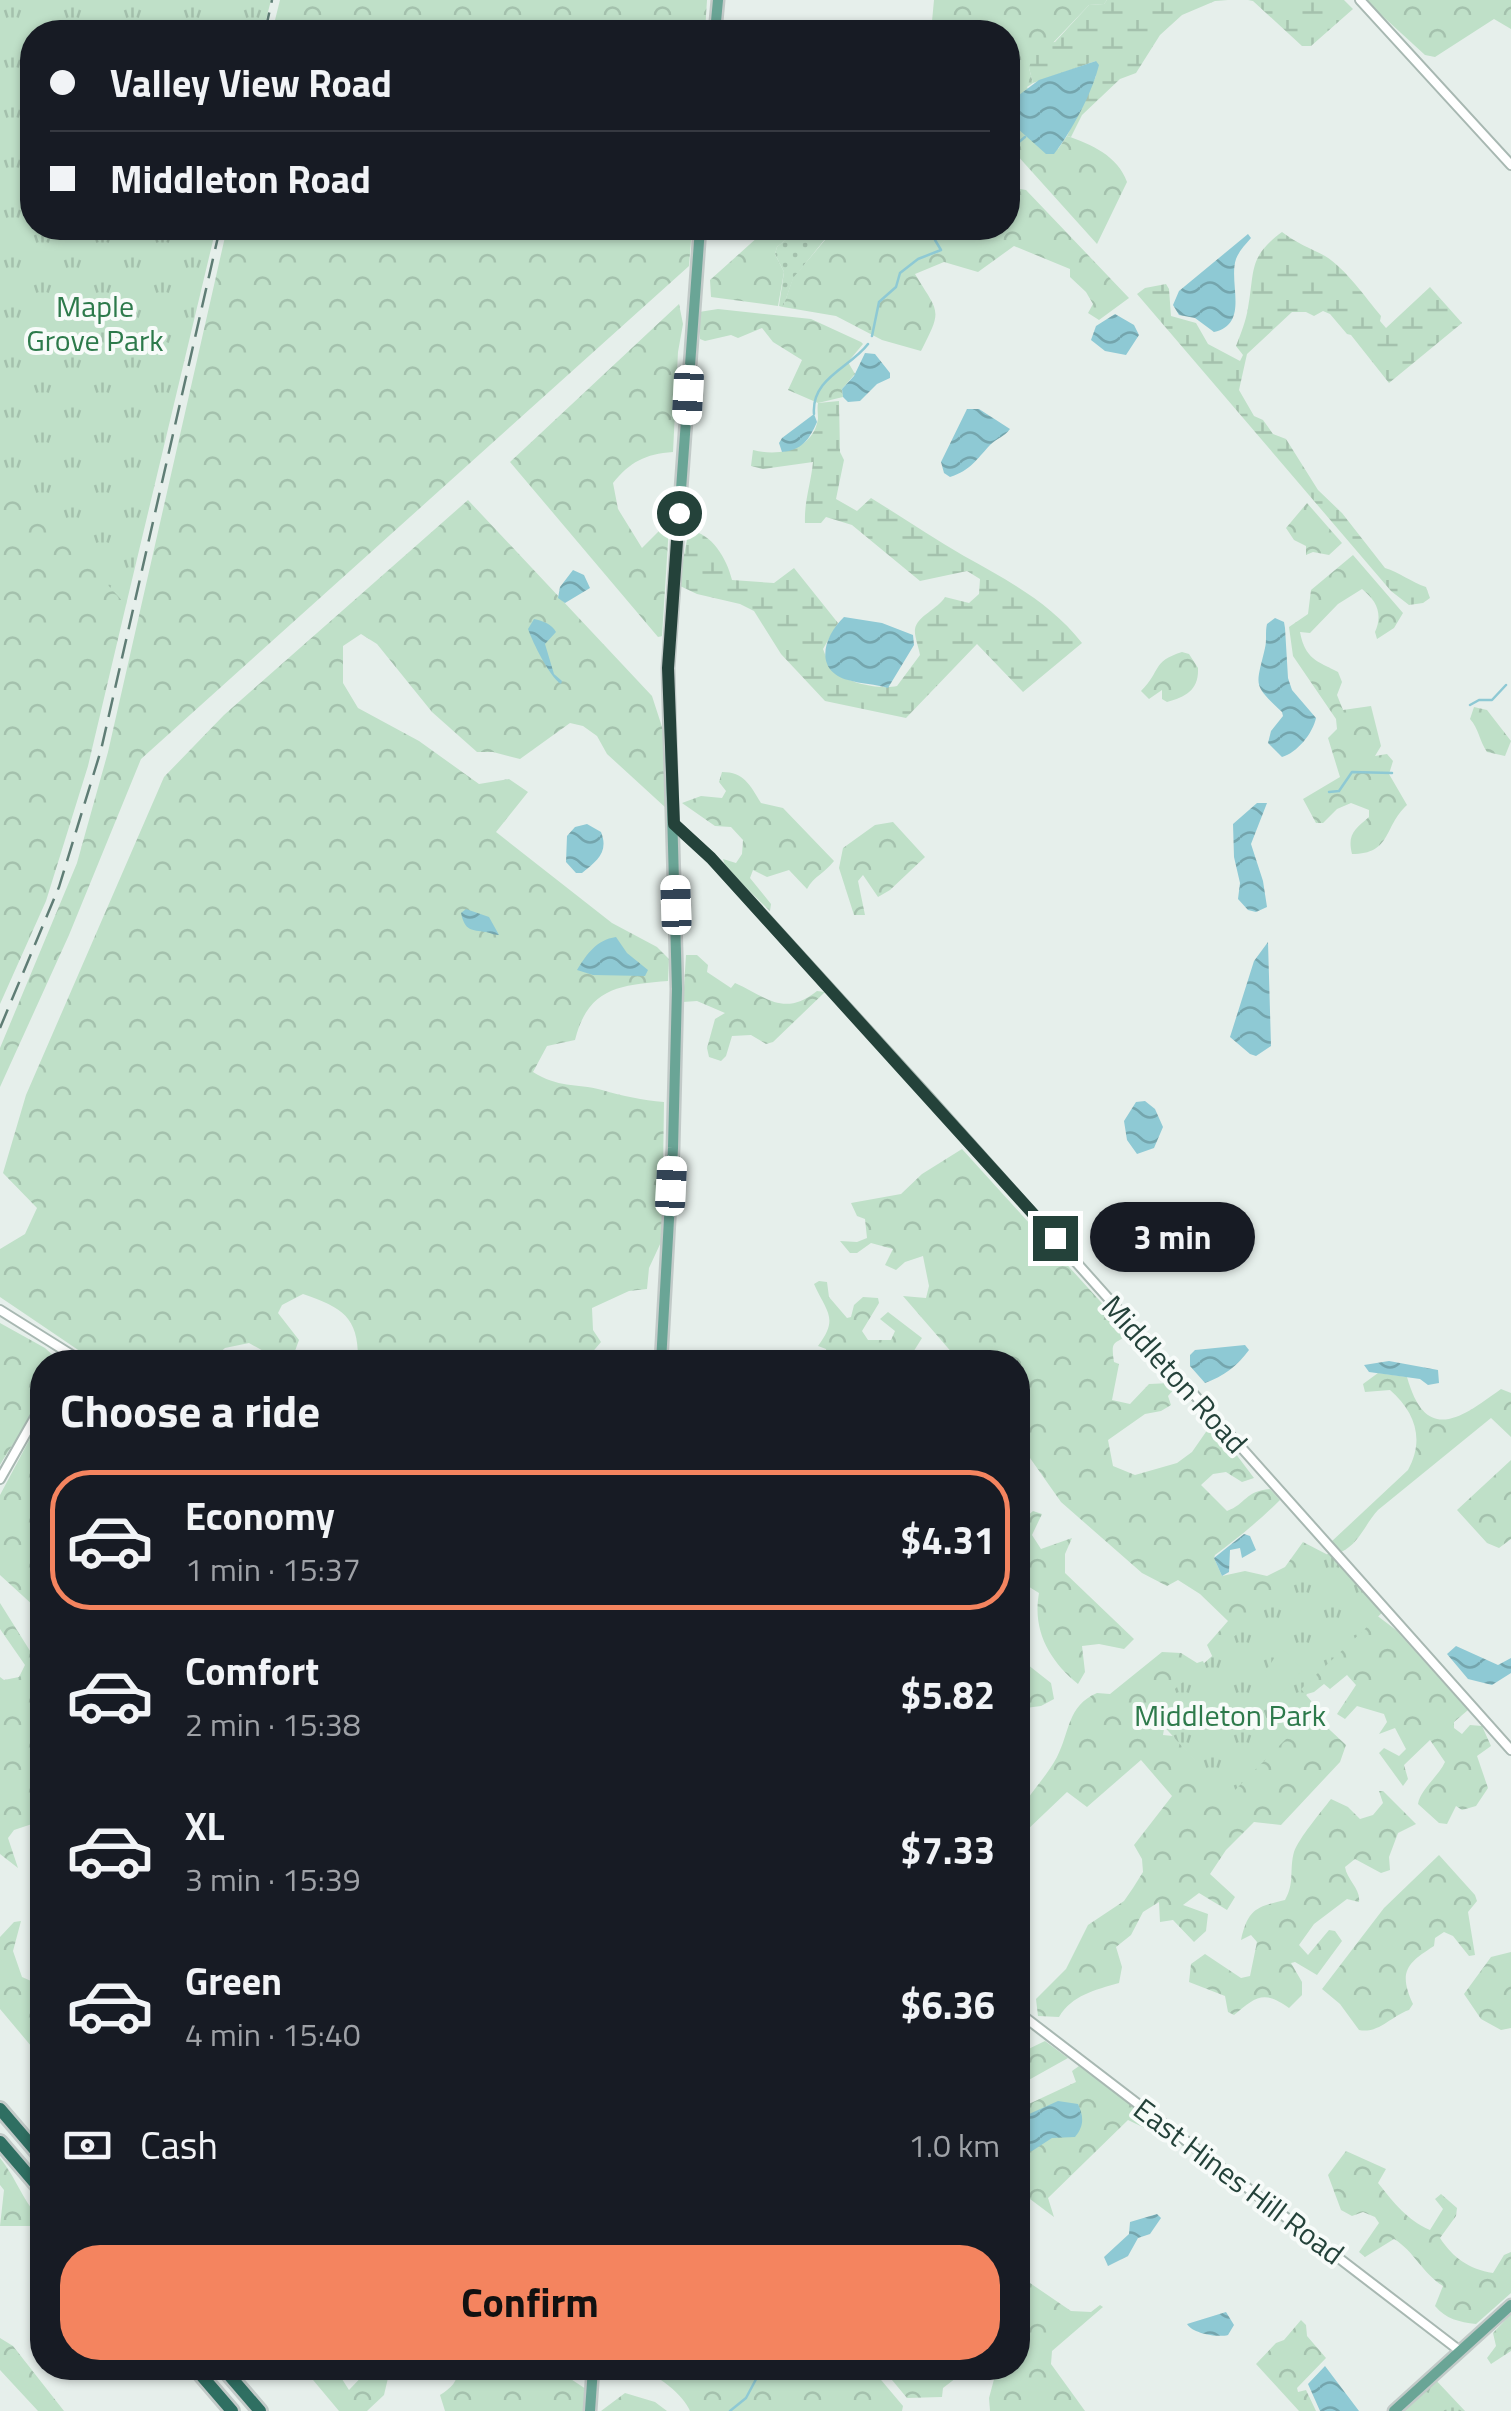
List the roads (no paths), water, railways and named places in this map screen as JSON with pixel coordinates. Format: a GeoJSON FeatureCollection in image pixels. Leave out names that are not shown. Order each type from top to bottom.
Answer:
{"type":"FeatureCollection","features":[{"type":"Feature","properties":{"kind":"highway"},"geometry":{"type":"LineString","coordinates":[[0,2109],[30,2144]]}},
{"type":"Feature","properties":{"kind":"highway"},"geometry":{"type":"LineString","coordinates":[[0,2142],[30,2177]]}},
{"type":"Feature","properties":{"kind":"highway"},"geometry":{"type":"LineString","coordinates":[[205,2380],[232,2411]]}},
{"type":"Feature","properties":{"kind":"highway"},"geometry":{"type":"LineString","coordinates":[[233,2380],[260,2411]]}},
{"type":"Feature","properties":{"kind":"main road"},"geometry":{"type":"LineString","coordinates":[[662,1350],[676,1066],[668,668],[699,240]]}},
{"type":"Feature","properties":{"kind":"main road"},"geometry":{"type":"LineString","coordinates":[[1394,2411],[1511,2305]]}},
{"type":"Feature","properties":{"kind":"main road"},"geometry":{"type":"LineString","coordinates":[[590,2411],[592,2380]]}},
{"type":"Feature","properties":{"kind":"street"},"geometry":{"type":"LineString","coordinates":[[1360,0],[1511,165]]}},
{"type":"Feature","properties":{"kind":"street","name":"Middleton Road"},"geometry":{"type":"LineString","coordinates":[[674,824],[711,858],[926,1094],[1511,1750]]}},
{"type":"Feature","properties":{"kind":"street"},"geometry":{"type":"LineString","coordinates":[[0,1310],[58,1350]]}},
{"type":"Feature","properties":{"kind":"street"},"geometry":{"type":"LineString","coordinates":[[0,1479],[30,1426]]}},
{"type":"Feature","properties":{"kind":"street","name":"East Hines Hill Road"},"geometry":{"type":"LineString","coordinates":[[1030,2021],[1460,2351]]}},
{"type":"Feature","properties":{"kind":"water"},"geometry":{"type":"Polygon","coordinates":[[[1096,61],[1099,65],[1081,111],[1054,154],[1046,154],[1020,131],[1020,94],[1039,80],[1096,61]]]}},
{"type":"Feature","properties":{"kind":"water"},"geometry":{"type":"Polygon","coordinates":[[[1248,234],[1251,238],[1240,251],[1234,269],[1236,302],[1232,321],[1214,332],[1195,318],[1179,315],[1173,305],[1179,291],[1248,234]]]}},
{"type":"Feature","properties":{"kind":"water"},"geometry":{"type":"Polygon","coordinates":[[[1115,314],[1134,325],[1139,335],[1126,355],[1105,351],[1091,340],[1096,326],[1115,314]]]}},
{"type":"Feature","properties":{"kind":"water"},"geometry":{"type":"Polygon","coordinates":[[[865,353],[875,354],[890,378],[877,384],[860,401],[848,402],[842,389],[854,376],[865,353]]]}},
{"type":"Feature","properties":{"kind":"water"},"geometry":{"type":"Polygon","coordinates":[[[967,409],[979,409],[1010,429],[968,468],[950,477],[944,473],[941,462],[967,409]]]}},
{"type":"Feature","properties":{"kind":"water"},"geometry":{"type":"Polygon","coordinates":[[[814,414],[817,422],[808,439],[795,449],[782,452],[782,438],[814,414]]]}},
{"type":"Feature","properties":{"kind":"water"},"geometry":{"type":"Polygon","coordinates":[[[573,570],[584,575],[590,588],[565,603],[558,598],[560,587],[573,570]]]}},
{"type":"Feature","properties":{"kind":"water"},"geometry":{"type":"Polygon","coordinates":[[[844,617],[882,623],[913,635],[914,645],[888,688],[848,680],[830,669],[826,661],[827,643],[844,617]]]}},
{"type":"Feature","properties":{"kind":"water"},"geometry":{"type":"Polygon","coordinates":[[[1275,618],[1284,622],[1292,690],[1316,718],[1304,742],[1282,757],[1268,743],[1282,712],[1259,684],[1267,624],[1275,618]]]}},
{"type":"Feature","properties":{"kind":"water"},"geometry":{"type":"Polygon","coordinates":[[[534,619],[547,623],[556,632],[545,644],[561,684],[547,667],[530,635],[528,629],[534,619]]]}},
{"type":"Feature","properties":{"kind":"water"},"geometry":{"type":"Polygon","coordinates":[[[1257,803],[1267,803],[1251,844],[1267,907],[1256,912],[1248,910],[1238,899],[1240,883],[1233,824],[1257,803]]]}},
{"type":"Feature","properties":{"kind":"water"},"geometry":{"type":"Polygon","coordinates":[[[587,824],[601,832],[604,845],[597,860],[582,873],[576,873],[566,862],[567,836],[575,827],[587,824]]]}},
{"type":"Feature","properties":{"kind":"water"},"geometry":{"type":"Polygon","coordinates":[[[466,909],[489,917],[499,935],[469,928],[461,913],[466,909]]]}},
{"type":"Feature","properties":{"kind":"water"},"geometry":{"type":"Polygon","coordinates":[[[616,937],[627,953],[648,970],[645,976],[593,975],[577,970],[588,953],[616,937]]]}},
{"type":"Feature","properties":{"kind":"water"},"geometry":{"type":"Polygon","coordinates":[[[1268,942],[1271,1046],[1256,1056],[1230,1037],[1254,961],[1268,942]]]}},
{"type":"Feature","properties":{"kind":"water"},"geometry":{"type":"Polygon","coordinates":[[[1145,1101],[1155,1109],[1163,1127],[1154,1148],[1137,1154],[1127,1140],[1124,1121],[1136,1102],[1145,1101]]]}},
{"type":"Feature","properties":{"kind":"water"},"geometry":{"type":"Polygon","coordinates":[[[1245,1345],[1249,1350],[1235,1366],[1205,1383],[1190,1366],[1190,1355],[1195,1350],[1245,1345]]]}},
{"type":"Feature","properties":{"kind":"water"},"geometry":{"type":"Polygon","coordinates":[[[1389,1361],[1438,1370],[1439,1383],[1428,1385],[1420,1379],[1369,1372],[1364,1365],[1389,1361]]]}},
{"type":"Feature","properties":{"kind":"water"},"geometry":{"type":"Polygon","coordinates":[[[1244,1534],[1250,1536],[1256,1550],[1242,1558],[1240,1548],[1230,1550],[1229,1572],[1222,1576],[1214,1558],[1244,1534]]]}},
{"type":"Feature","properties":{"kind":"water"},"geometry":{"type":"Polygon","coordinates":[[[1456,1646],[1498,1665],[1511,1658],[1511,1673],[1492,1685],[1468,1679],[1447,1654],[1456,1646]]]}},
{"type":"Feature","properties":{"kind":"water"},"geometry":{"type":"Polygon","coordinates":[[[1058,2101],[1078,2104],[1082,2121],[1075,2137],[1052,2138],[1030,2151],[1030,2114],[1058,2101]]]}},
{"type":"Feature","properties":{"kind":"water"},"geometry":{"type":"Polygon","coordinates":[[[1157,2214],[1161,2218],[1150,2234],[1138,2238],[1128,2256],[1108,2266],[1104,2257],[1129,2234],[1130,2222],[1157,2214]]]}},
{"type":"Feature","properties":{"kind":"water"},"geometry":{"type":"Polygon","coordinates":[[[1226,2312],[1234,2325],[1228,2335],[1205,2334],[1187,2324],[1226,2312]]]}},
{"type":"Feature","properties":{"kind":"water"},"geometry":{"type":"Polygon","coordinates":[[[1325,2366],[1359,2411],[1320,2411],[1308,2384],[1325,2366]]]}},
{"type":"Feature","properties":{"kind":"waterway"},"geometry":{"type":"LineString","coordinates":[[1020,141],[1025,137]]}},
{"type":"Feature","properties":{"kind":"waterway"},"geometry":{"type":"LineString","coordinates":[[872,336],[879,302],[896,287],[900,273],[918,259],[941,250],[935,240]]}},
{"type":"Feature","properties":{"kind":"waterway"},"geometry":{"type":"LineString","coordinates":[[814,414],[825,382],[868,344]]}},
{"type":"Feature","properties":{"kind":"waterway"},"geometry":{"type":"LineString","coordinates":[[1470,705],[1492,700],[1506,685]]}},
{"type":"Feature","properties":{"kind":"waterway"},"geometry":{"type":"LineString","coordinates":[[1329,792],[1339,791],[1352,772],[1392,773]]}},
{"type":"Feature","properties":{"kind":"waterway"},"geometry":{"type":"LineString","coordinates":[[730,2411],[746,2398],[756,2380]]}},
{"type":"Feature","properties":{"kind":"railway"},"geometry":{"type":"LineString","coordinates":[[268,20],[272,0]]}},
{"type":"Feature","properties":{"kind":"railway"},"geometry":{"type":"LineString","coordinates":[[0,1028],[59,887],[101,750],[217,240]]}},
{"type":"Feature","properties":{"kind":"park label","name":"Maple Grove Park"},"geometry":{"type":"Point","coordinates":[95,323]}},
{"type":"Feature","properties":{"kind":"park label","name":"Middleton Park"},"geometry":{"type":"Point","coordinates":[1230,1715]}}]}
